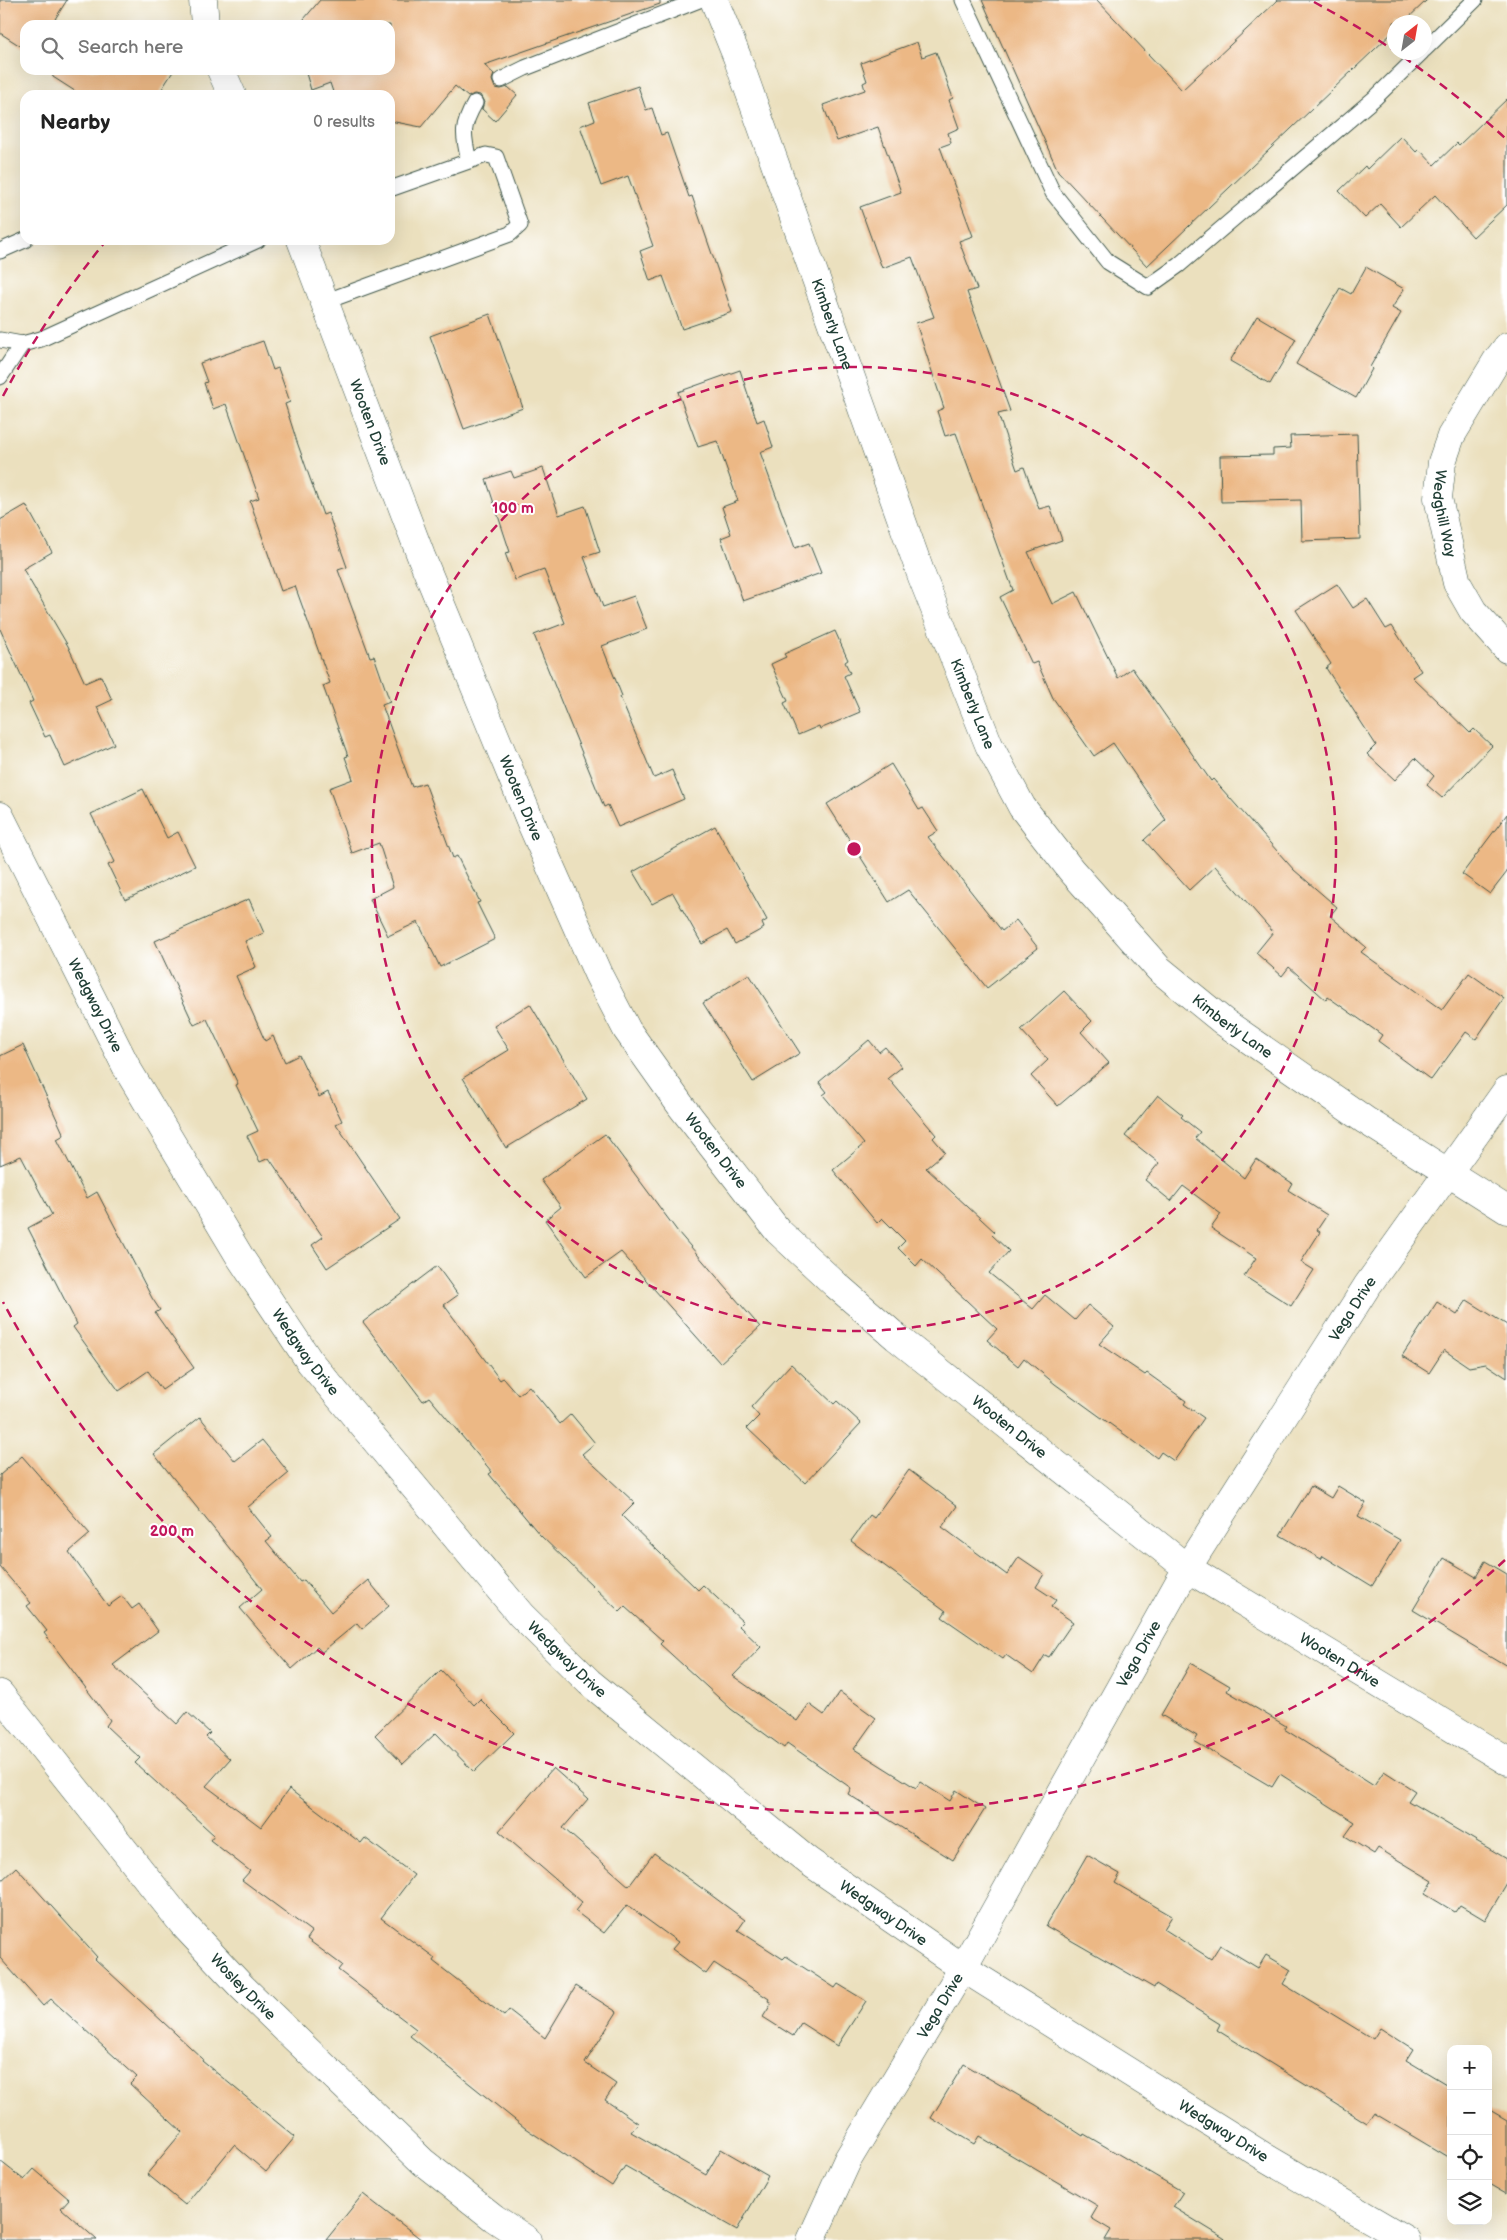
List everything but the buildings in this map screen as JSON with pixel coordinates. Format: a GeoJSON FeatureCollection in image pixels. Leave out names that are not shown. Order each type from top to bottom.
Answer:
{"type":"FeatureCollection","features":[{"type":"Feature","properties":{"kind":"street"},"geometry":{"type":"LineString","coordinates":[[203,0],[205,20]]}},
{"type":"Feature","properties":{"kind":"street","name":"Kimberly Lane"},"geometry":{"type":"LineString","coordinates":[[714,0],[740,66],[922,577],[989,745],[1022,807],[1071,870],[1159,969],[1240,1032],[1365,1120],[1507,1210]]}},
{"type":"Feature","properties":{"kind":"street"},"geometry":{"type":"LineString","coordinates":[[223,75],[230,90]]}},
{"type":"Feature","properties":{"kind":"street","name":"Wooten Drive"},"geometry":{"type":"LineString","coordinates":[[303,245],[421,556],[527,814],[598,974],[627,1030],[681,1106],[778,1231],[896,1337],[1186,1568],[1507,1761]]}},
{"type":"Feature","properties":{"kind":"street","name":"Wedghill Way"},"geometry":{"type":"LineString","coordinates":[[1507,347],[1497,360],[1451,436],[1442,462],[1438,498],[1457,583],[1473,611],[1507,648]]}},
{"type":"Feature","properties":{"kind":"street","name":"Wedgway Drive"},"geometry":{"type":"LineString","coordinates":[[0,816],[128,1070],[240,1257],[310,1362],[521,1615],[589,1682],[808,1861],[963,1968],[1268,2159],[1406,2240]]}},
{"type":"Feature","properties":{"kind":"street","name":"Vega Drive"},"geometry":{"type":"LineString","coordinates":[[811,2240],[848,2159],[963,1968],[1186,1568],[1367,1286],[1507,1090]]}},
{"type":"Feature","properties":{"kind":"street","name":"Wosley Drive"},"geometry":{"type":"LineString","coordinates":[[0,1694],[183,1924],[242,1986],[423,2162],[494,2218],[527,2240]]}},
{"type":"Feature","properties":{"kind":"lane"},"geometry":{"type":"LineString","coordinates":[[501,80],[525,68],[699,0]]}},
{"type":"Feature","properties":{"kind":"lane"},"geometry":{"type":"LineString","coordinates":[[962,0],[1053,193],[1108,262],[1148,287],[1179,264],[1376,97],[1414,60]]}},
{"type":"Feature","properties":{"kind":"lane"},"geometry":{"type":"LineString","coordinates":[[1432,42],[1475,0]]}},
{"type":"Feature","properties":{"kind":"lane"},"geometry":{"type":"LineString","coordinates":[[469,161],[463,136],[465,119],[475,103]]}},
{"type":"Feature","properties":{"kind":"lane"},"geometry":{"type":"LineString","coordinates":[[324,302],[510,234],[520,225],[496,157],[486,155],[395,187]]}},
{"type":"Feature","properties":{"kind":"lane"},"geometry":{"type":"LineString","coordinates":[[0,251],[20,242]]}},
{"type":"Feature","properties":{"kind":"lane"},"geometry":{"type":"LineString","coordinates":[[0,340],[22,344],[41,340],[247,245]]}},
{"type":"Feature","properties":{"kind":"lane"},"geometry":{"type":"LineString","coordinates":[[0,377],[22,344]]}}]}
